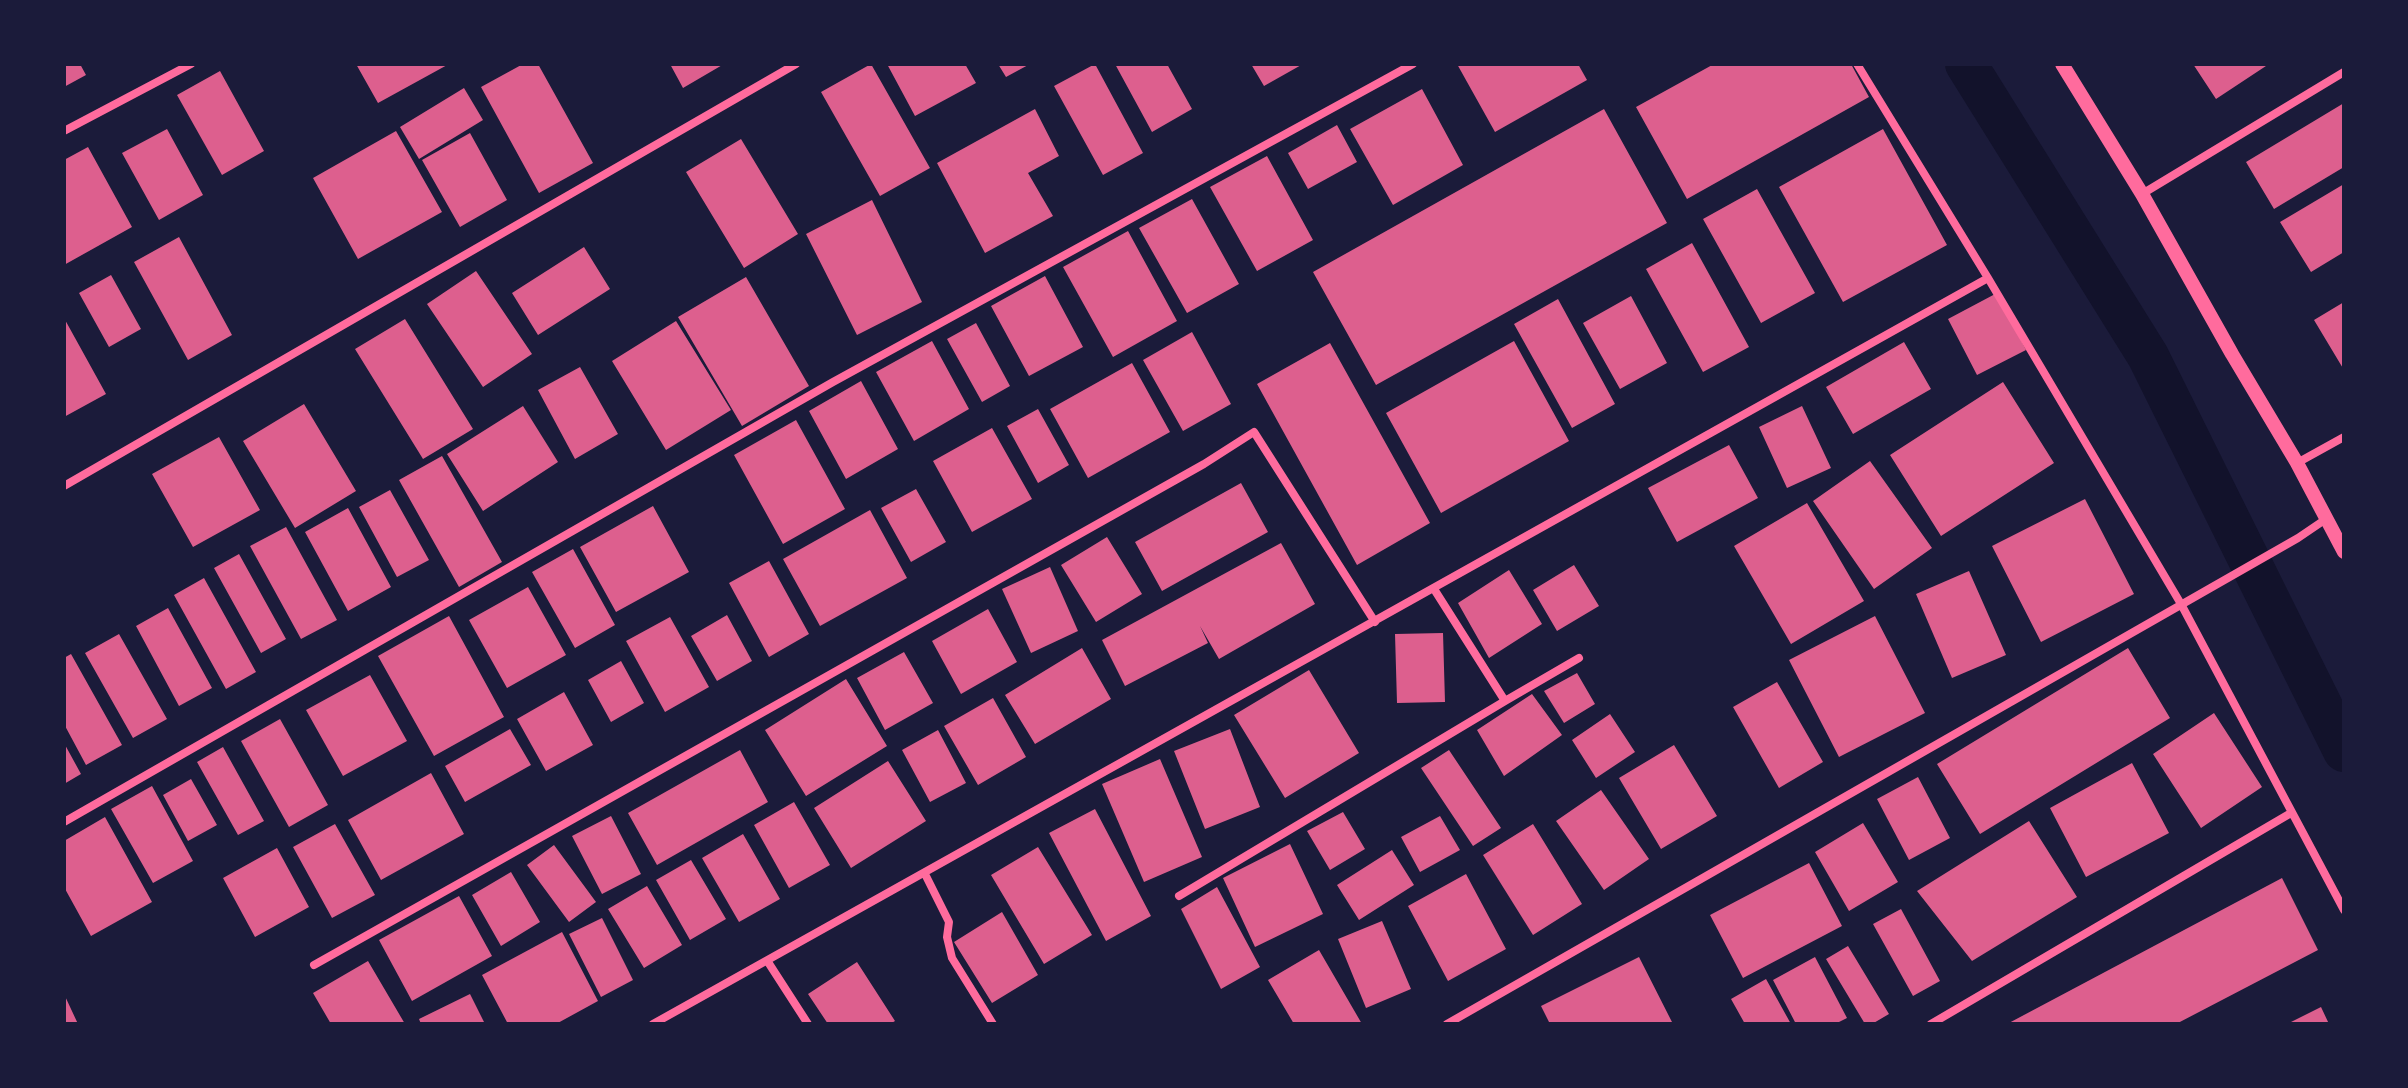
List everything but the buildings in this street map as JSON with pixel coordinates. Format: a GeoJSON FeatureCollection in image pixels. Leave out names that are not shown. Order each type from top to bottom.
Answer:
{"type":"FeatureCollection","features":[{"type":"Feature","properties":{"kind":"street"},"geometry":{"type":"LineString","coordinates":[[64,131],[191,64]]}},
{"type":"Feature","properties":{"kind":"street"},"geometry":{"type":"LineString","coordinates":[[64,486],[796,64]]}},
{"type":"Feature","properties":{"kind":"street"},"geometry":{"type":"LineString","coordinates":[[64,822],[833,382],[1413,64]]}},
{"type":"Feature","properties":{"kind":"street"},"geometry":{"type":"LineString","coordinates":[[1857,64],[2181,604],[2344,910]]}},
{"type":"Feature","properties":{"kind":"street"},"geometry":{"type":"LineString","coordinates":[[2062,64],[2142,194],[2297,463],[2344,552]]}},
{"type":"Feature","properties":{"kind":"street"},"geometry":{"type":"LineString","coordinates":[[2142,194],[2344,72]]}},
{"type":"Feature","properties":{"kind":"street"},"geometry":{"type":"LineString","coordinates":[[653,1024],[1988,278]]}},
{"type":"Feature","properties":{"kind":"street"},"geometry":{"type":"LineString","coordinates":[[314,965],[1176,480],[1254,432],[1375,622]]}},
{"type":"Feature","properties":{"kind":"street"},"geometry":{"type":"LineString","coordinates":[[2297,463],[2344,437]]}},
{"type":"Feature","properties":{"kind":"street"},"geometry":{"type":"LineString","coordinates":[[1447,1024],[2298,538],[2326,519]]}},
{"type":"Feature","properties":{"kind":"street"},"geometry":{"type":"LineString","coordinates":[[1434,589],[1505,701]]}},
{"type":"Feature","properties":{"kind":"street"},"geometry":{"type":"LineString","coordinates":[[1179,896],[1579,658]]}},
{"type":"Feature","properties":{"kind":"street"},"geometry":{"type":"LineString","coordinates":[[1931,1024],[2291,813]]}},
{"type":"Feature","properties":{"kind":"street"},"geometry":{"type":"LineString","coordinates":[[925,874],[949,922],[947,937],[952,958],[993,1024]]}},
{"type":"Feature","properties":{"kind":"street"},"geometry":{"type":"LineString","coordinates":[[768,962],[808,1024]]}},
{"type":"Feature","properties":{"kind":"waterway"},"geometry":{"type":"LineString","coordinates":[[1966,64],[2148,356],[2344,751]]}}]}
